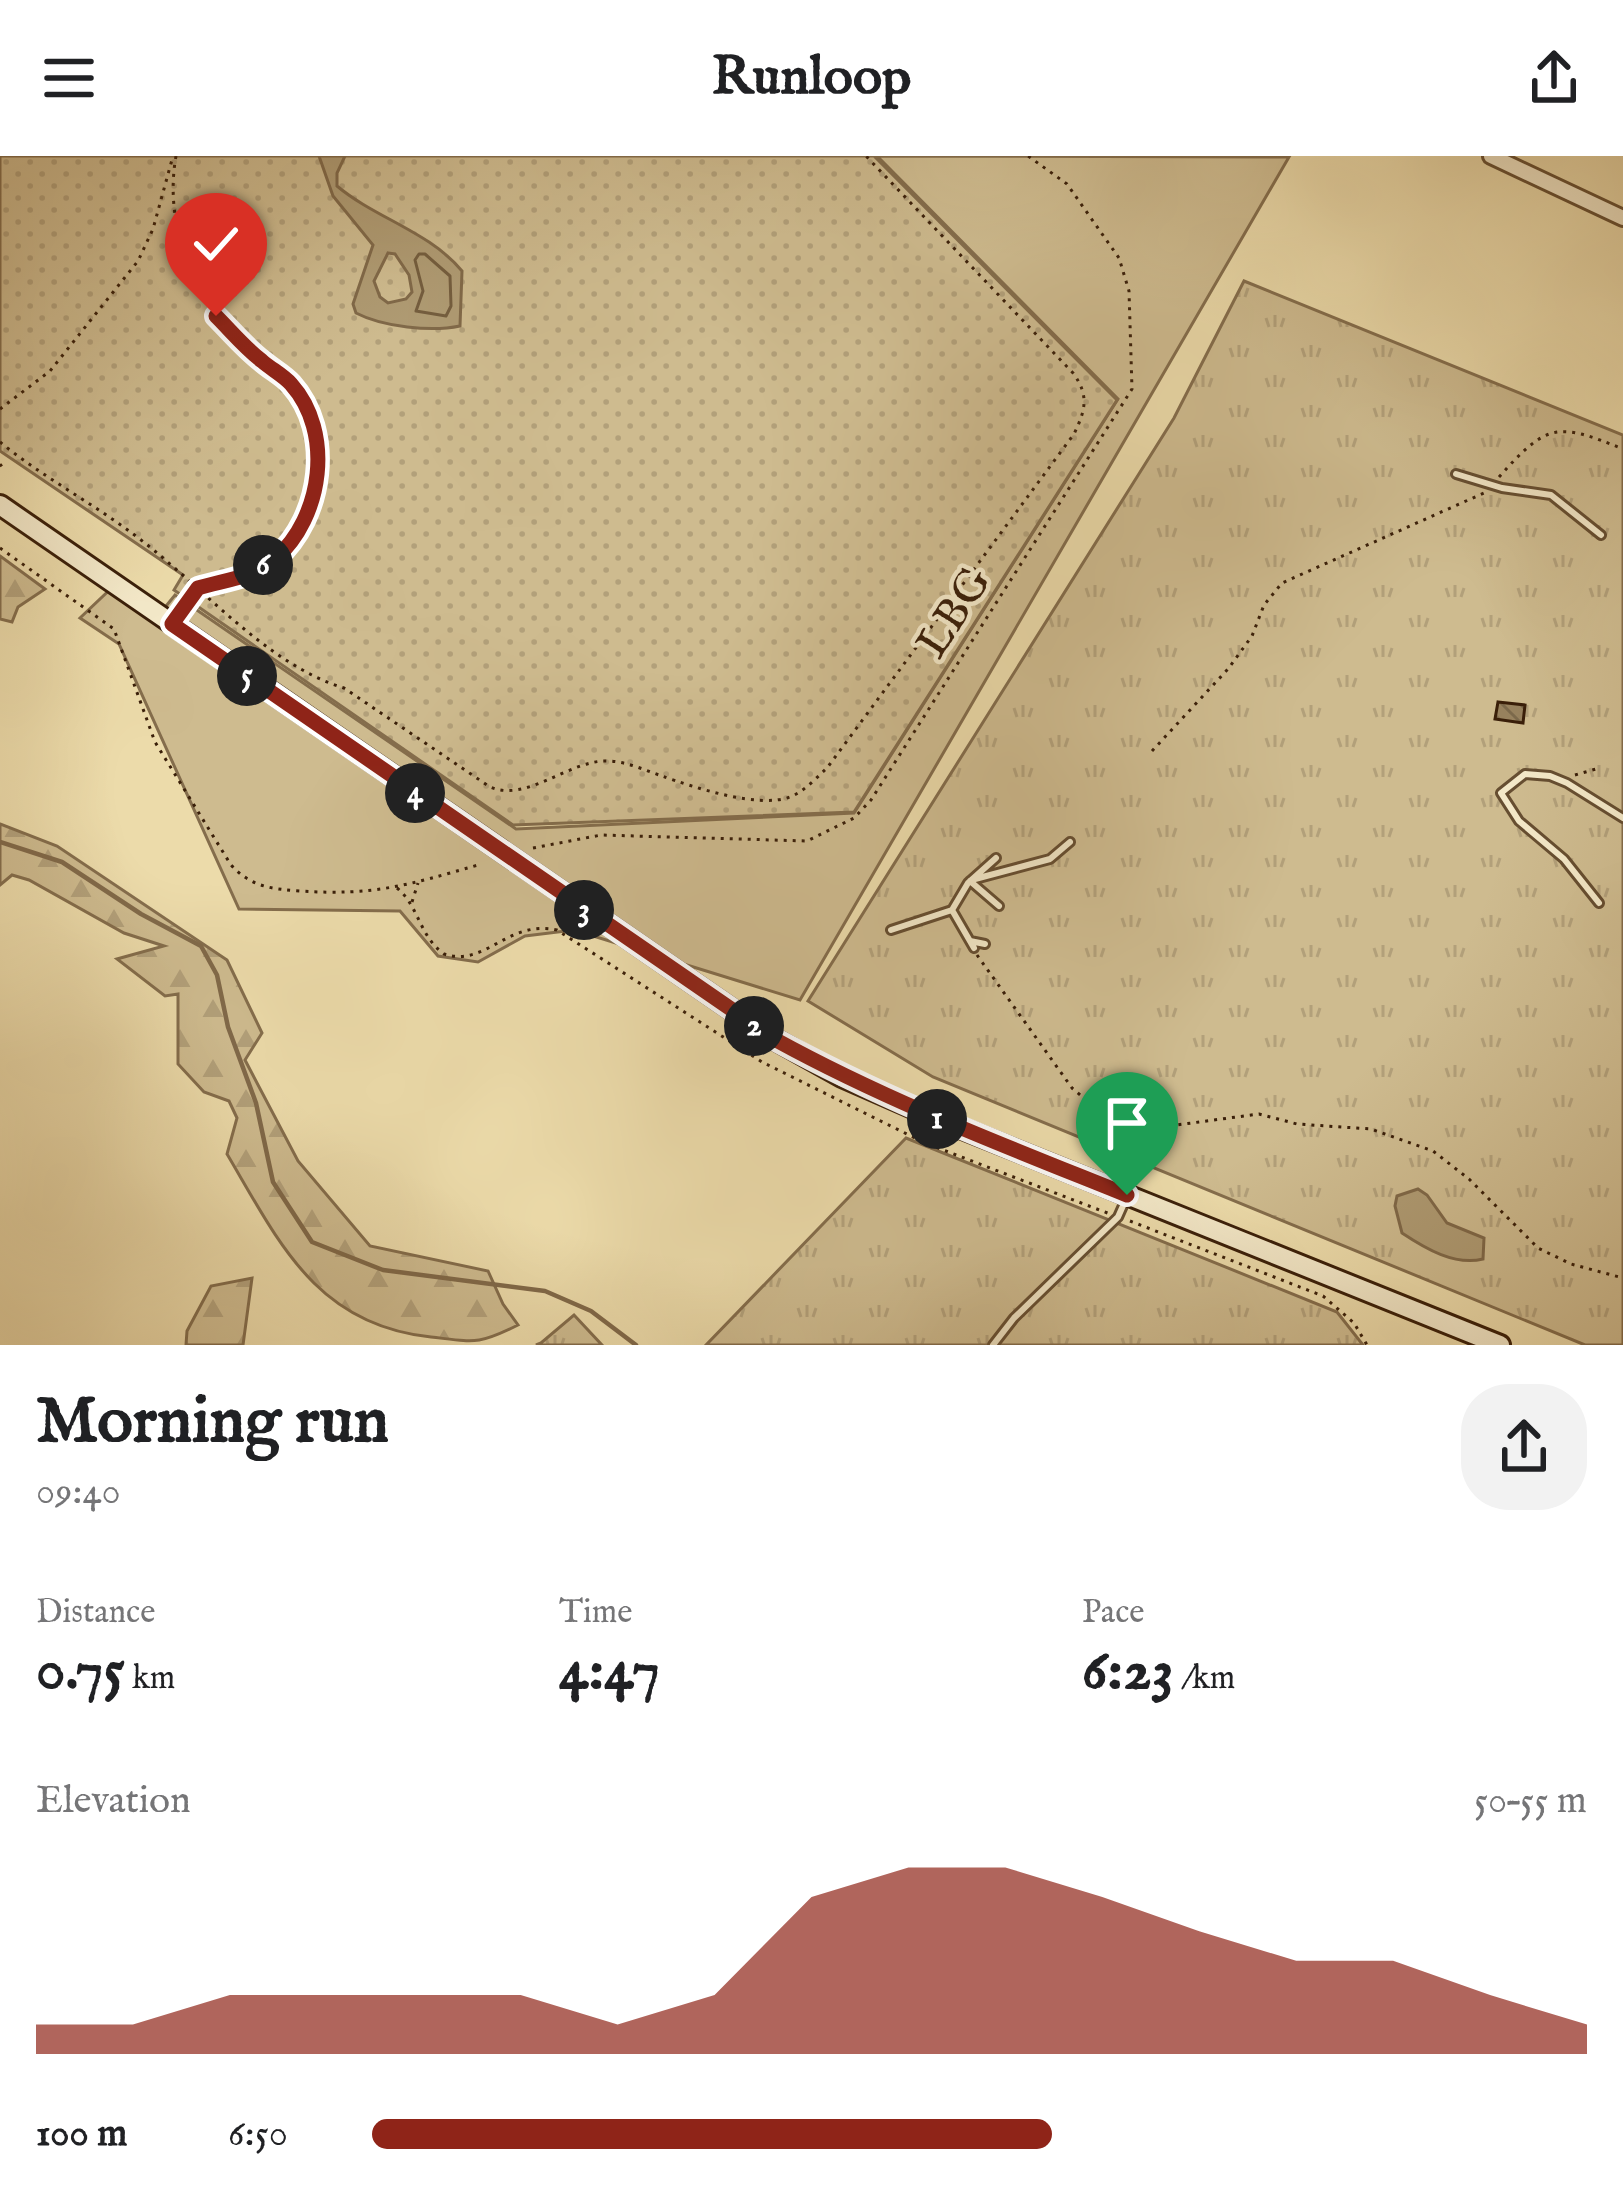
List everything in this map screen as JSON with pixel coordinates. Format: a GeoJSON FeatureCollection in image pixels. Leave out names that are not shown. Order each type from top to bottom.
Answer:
{"type":"FeatureCollection","features":[{"type":"Feature","properties":{"kind":"street"},"geometry":{"type":"LineString","coordinates":[[1491,156],[1623,218]]}},
{"type":"Feature","properties":{"kind":"street"},"geometry":{"type":"LineString","coordinates":[[0,505],[776,1040],[919,1111],[1500,1345]]}},
{"type":"Feature","properties":{"kind":"lane"},"geometry":{"type":"LineString","coordinates":[[1456,474],[1551,495],[1601,536]]}},
{"type":"Feature","properties":{"kind":"lane"},"geometry":{"type":"LineString","coordinates":[[1599,903],[1564,859],[1507,808],[1501,793],[1525,774],[1550,776],[1623,818]]}},
{"type":"Feature","properties":{"kind":"lane"},"geometry":{"type":"LineString","coordinates":[[970,881],[1050,859],[1070,842]]}},
{"type":"Feature","properties":{"kind":"lane"},"geometry":{"type":"LineString","coordinates":[[892,930],[952,910],[970,881],[996,858]]}},
{"type":"Feature","properties":{"kind":"lane"},"geometry":{"type":"LineString","coordinates":[[970,881],[999,906]]}},
{"type":"Feature","properties":{"kind":"lane"},"geometry":{"type":"LineString","coordinates":[[952,910],[972,944],[985,944]]}},
{"type":"Feature","properties":{"kind":"lane"},"geometry":{"type":"LineString","coordinates":[[993,1345],[1013,1318],[1118,1217],[1127,1195]]}},
{"type":"Feature","properties":{"kind":"path"},"geometry":{"type":"LineString","coordinates":[[0,409],[50,371],[138,262],[175,156]]}},
{"type":"Feature","properties":{"kind":"path"},"geometry":{"type":"LineString","coordinates":[[172,624],[198,588],[242,578],[274,559],[300,528],[315,485],[320,448],[310,412],[290,382],[216,316],[184,256],[173,214],[175,156]]}},
{"type":"Feature","properties":{"kind":"path"},"geometry":{"type":"LineString","coordinates":[[0,442],[131,532],[271,648],[325,682],[344,688],[500,791],[613,760],[698,789],[770,800],[789,797],[827,768],[1074,434],[1085,408],[1086,398],[1073,374],[866,156]]}},
{"type":"Feature","properties":{"kind":"path","name":"LBG"},"geometry":{"type":"LineString","coordinates":[[533,848],[601,835],[807,841],[844,825],[871,800],[1132,388],[1130,291],[1119,258],[1067,184],[1028,156]]}},
{"type":"Feature","properties":{"kind":"path"},"geometry":{"type":"LineString","coordinates":[[1152,751],[1228,669],[1282,583],[1486,492],[1527,446],[1555,430],[1579,432],[1623,449]]}},
{"type":"Feature","properties":{"kind":"path"},"geometry":{"type":"LineString","coordinates":[[0,464],[5,472]]}},
{"type":"Feature","properties":{"kind":"path"},"geometry":{"type":"LineString","coordinates":[[0,548],[114,629],[155,742],[237,872],[263,887],[349,895],[478,865]]}},
{"type":"Feature","properties":{"kind":"path"},"geometry":{"type":"LineString","coordinates":[[1567,783],[1576,774],[1596,769]]}},
{"type":"Feature","properties":{"kind":"path"},"geometry":{"type":"LineString","coordinates":[[412,903],[419,882]]}},
{"type":"Feature","properties":{"kind":"path"},"geometry":{"type":"LineString","coordinates":[[972,944],[1072,1088],[1092,1105],[1168,1126],[1259,1114],[1297,1124],[1371,1129],[1433,1151],[1469,1179],[1538,1248],[1571,1264],[1623,1278]]}},
{"type":"Feature","properties":{"kind":"green space"},"geometry":{"type":"Polygon","coordinates":[[[0,156],[874,156],[1117,400],[854,812],[513,825],[174,590],[183,575],[0,451],[0,156]]]}},
{"type":"Feature","properties":{"kind":"green space"},"geometry":{"type":"Polygon","coordinates":[[[877,156],[1289,157],[800,1000],[574,930],[525,936],[478,962],[438,956],[400,911],[239,909],[119,644],[80,618],[118,582],[162,611],[175,595],[516,829],[854,813],[1118,399],[877,156]]]}},
{"type":"Feature","properties":{"kind":"green space"},"geometry":{"type":"Polygon","coordinates":[[[1244,281],[1623,435],[1623,1345],[1585,1345],[933,1077],[808,1001],[1174,418],[1244,281]]]}},
{"type":"Feature","properties":{"kind":"green space"},"geometry":{"type":"Polygon","coordinates":[[[0,556],[45,589],[18,607],[12,622],[0,619],[0,556]]]}},
{"type":"Feature","properties":{"kind":"green space"},"geometry":{"type":"Polygon","coordinates":[[[0,824],[57,846],[227,960],[262,1033],[245,1060],[298,1161],[370,1246],[488,1271],[518,1325],[467,1341],[391,1329],[358,1316],[305,1274],[227,1154],[237,1118],[229,1101],[204,1092],[178,1064],[178,994],[165,996],[117,959],[164,946],[124,933],[29,880],[12,875],[0,885],[0,824]]]}},
{"type":"Feature","properties":{"kind":"green space"},"geometry":{"type":"Polygon","coordinates":[[[906,1138],[1337,1312],[1363,1345],[706,1345],[906,1138]]]}},
{"type":"Feature","properties":{"kind":"green space"},"geometry":{"type":"Polygon","coordinates":[[[252,1278],[243,1345],[186,1345],[187,1331],[211,1286],[252,1278]]]}},
{"type":"Feature","properties":{"kind":"green space"},"geometry":{"type":"Polygon","coordinates":[[[574,1315],[602,1345],[536,1345],[541,1343],[574,1315]]]}},
{"type":"Feature","properties":{"kind":"water"},"geometry":{"type":"Polygon","coordinates":[[[319,156],[345,156],[337,186],[418,235],[462,271],[460,326],[407,327],[356,313],[353,304],[373,245],[333,196],[319,156]],[[388,253],[374,281],[388,303],[406,299],[412,292],[409,275],[395,254],[388,253]]]}},
{"type":"Feature","properties":{"kind":"water"},"geometry":{"type":"Polygon","coordinates":[[[1418,1189],[1447,1223],[1484,1238],[1483,1259],[1451,1258],[1402,1233],[1397,1196],[1418,1189]]]}},
{"type":"Feature","properties":{"kind":"building"},"geometry":{"type":"Polygon","coordinates":[[[1498,702],[1525,705],[1523,723],[1495,719],[1498,702]]]}},
{"type":"Feature","properties":{"kind":"waterway"},"geometry":{"type":"LineString","coordinates":[[0,842],[62,862],[141,914],[201,946],[217,975],[228,1027],[256,1103],[273,1182],[312,1242],[383,1270],[545,1291],[591,1311],[636,1345]]}},
{"type":"Feature","properties":{"kind":"route"},"geometry":{"type":"LineString","coordinates":[[216,316],[290,382],[310,412],[320,448],[315,485],[300,528],[274,559],[242,578],[198,588],[172,624],[776,1040],[938,1119],[1127,1195]]}}]}
